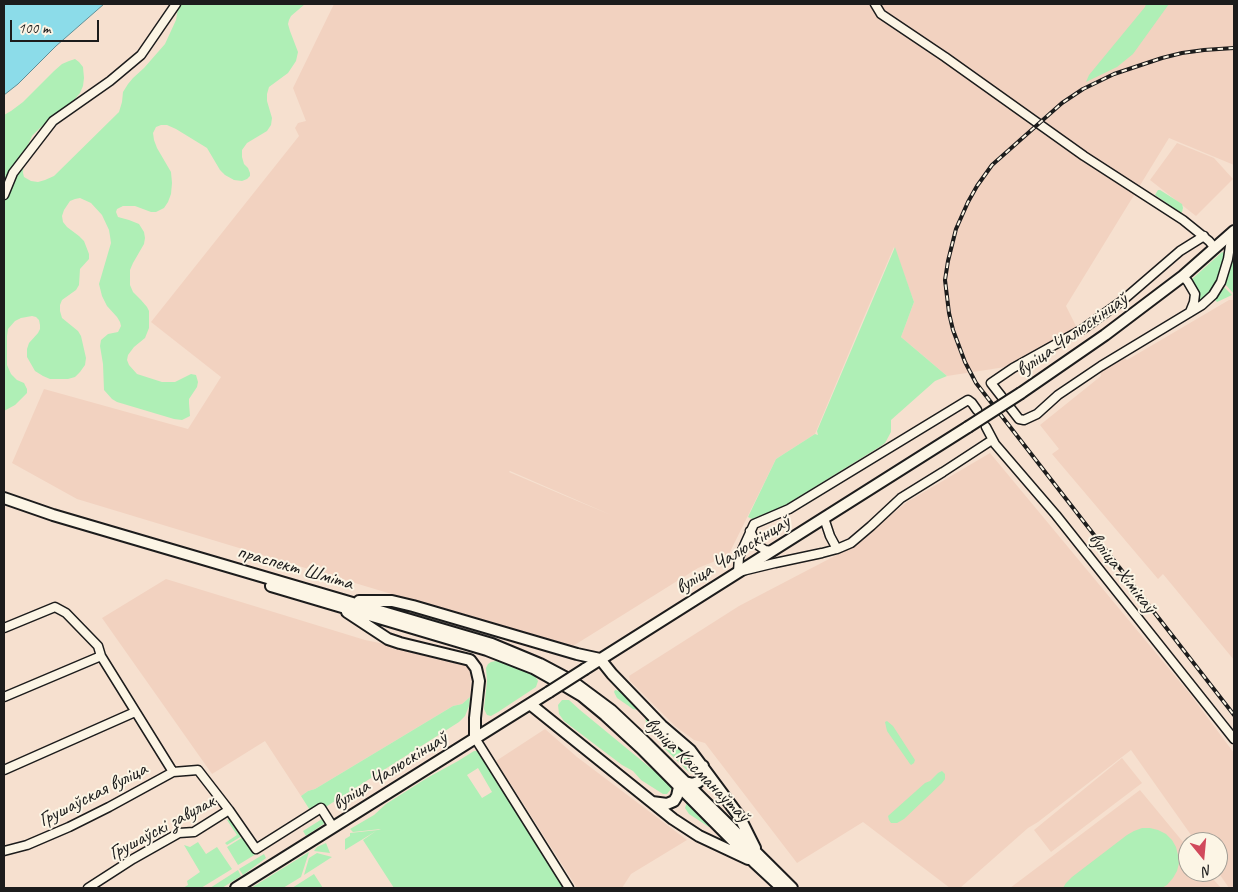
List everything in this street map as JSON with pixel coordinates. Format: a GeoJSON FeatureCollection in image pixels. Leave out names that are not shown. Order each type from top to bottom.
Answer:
{"type":"FeatureCollection","features":[{"type":"Feature","properties":{"kind":"main road","name":"вуліца Чалюскінцаў"},"geometry":{"type":"LineString","coordinates":[[236,888],[1021,393],[1105,335],[1183,276],[1233,232]]}},
{"type":"Feature","properties":{"kind":"main road","name":"праспект Шміта"},"geometry":{"type":"LineString","coordinates":[[4,498],[53,515],[343,604]]}},
{"type":"Feature","properties":{"kind":"main road","name":"праспект Шміта"},"geometry":{"type":"LineString","coordinates":[[4,504],[343,604],[492,644],[540,664],[568,683]]}},
{"type":"Feature","properties":{"kind":"main road"},"geometry":{"type":"LineString","coordinates":[[343,604],[392,601],[600,659],[662,726],[690,750],[703,766],[739,816],[757,860]]}},
{"type":"Feature","properties":{"kind":"main road"},"geometry":{"type":"LineString","coordinates":[[343,604],[388,639],[470,660],[476,668],[479,681],[475,738]]}},
{"type":"Feature","properties":{"kind":"main road","name":"вуліца Касманаўтаў"},"geometry":{"type":"LineString","coordinates":[[568,683],[611,710],[782,888]]}},
{"type":"Feature","properties":{"kind":"main road"},"geometry":{"type":"LineString","coordinates":[[530,704],[673,819],[699,836],[757,860]]}},
{"type":"Feature","properties":{"kind":"main road"},"geometry":{"type":"LineString","coordinates":[[652,802],[666,804],[674,801],[682,784],[693,784],[702,778],[703,766]]}},
{"type":"Feature","properties":{"kind":"main road","name":"вуліца Касманаўтаў"},"geometry":{"type":"LineString","coordinates":[[757,860],[792,888]]}},
{"type":"Feature","properties":{"kind":"street"},"geometry":{"type":"LineString","coordinates":[[4,195],[13,172],[53,121],[110,81],[141,55],[176,4]]}},
{"type":"Feature","properties":{"kind":"street"},"geometry":{"type":"LineString","coordinates":[[874,4],[881,14],[1084,156],[1183,220],[1204,236],[1215,248]]}},
{"type":"Feature","properties":{"kind":"street"},"geometry":{"type":"LineString","coordinates":[[1204,236],[1180,251],[1122,301],[1083,329],[1013,368],[991,383],[1019,418],[1024,420],[1037,414],[1058,394],[1202,305],[1221,282],[1233,232]]}},
{"type":"Feature","properties":{"kind":"street"},"geometry":{"type":"LineString","coordinates":[[1183,276],[1194,294],[1194,302],[1190,312]]}},
{"type":"Feature","properties":{"kind":"street"},"geometry":{"type":"LineString","coordinates":[[977,410],[968,400],[795,505],[754,524],[739,557],[738,572],[837,549],[851,543],[901,498],[992,440]]}},
{"type":"Feature","properties":{"kind":"street","name":"вуліца Хімікаў"},"geometry":{"type":"LineString","coordinates":[[986,427],[995,444],[1056,515],[1234,739]]}},
{"type":"Feature","properties":{"kind":"street"},"geometry":{"type":"LineString","coordinates":[[824,518],[837,549]]}},
{"type":"Feature","properties":{"kind":"street"},"geometry":{"type":"LineString","coordinates":[[750,531],[759,546],[765,550],[772,551]]}},
{"type":"Feature","properties":{"kind":"street"},"geometry":{"type":"LineString","coordinates":[[4,628],[55,607],[66,613],[98,646],[101,656],[173,772]]}},
{"type":"Feature","properties":{"kind":"street"},"geometry":{"type":"LineString","coordinates":[[4,697],[101,656]]}},
{"type":"Feature","properties":{"kind":"street"},"geometry":{"type":"LineString","coordinates":[[4,770],[135,712]]}},
{"type":"Feature","properties":{"kind":"street"},"geometry":{"type":"LineString","coordinates":[[475,738],[570,888]]}},
{"type":"Feature","properties":{"kind":"street","name":"Грушаўская вуліца"},"geometry":{"type":"LineString","coordinates":[[4,852],[68,827],[173,772],[198,770],[229,810]]}},
{"type":"Feature","properties":{"kind":"street","name":"Грушаўскі завулак"},"geometry":{"type":"LineString","coordinates":[[88,888],[178,833],[194,832],[229,810],[256,849],[321,808],[333,827]]}},
{"type":"Feature","properties":{"kind":"shaded area"},"geometry":{"type":"Polygon","coordinates":[[[334,4],[1234,4],[1234,165],[1169,138],[1066,306],[1078,330],[1012,366],[947,376],[901,337],[914,302],[894,247],[815,434],[776,459],[728,556],[698,568],[573,646],[388,593],[77,499],[12,463],[44,389],[188,429],[221,377],[151,322],[299,136],[295,128],[298,123],[306,121],[293,88],[334,4]],[[510,471],[509,472],[611,515],[510,471]]]}},
{"type":"Feature","properties":{"kind":"shaded area"},"geometry":{"type":"Polygon","coordinates":[[[1177,143],[1214,158],[1233,179],[1196,216],[1150,180],[1177,143]]]}},
{"type":"Feature","properties":{"kind":"shaded area"},"geometry":{"type":"Polygon","coordinates":[[[1229,300],[1234,300],[1234,660],[1163,574],[1158,579],[1052,454],[1059,449],[1040,425],[1101,376],[1100,372],[1125,358],[1127,360],[1229,300]]]}},
{"type":"Feature","properties":{"kind":"shaded area"},"geometry":{"type":"Polygon","coordinates":[[[990,453],[1190,694],[1234,753],[1234,888],[1229,888],[1225,882],[1228,882],[1228,832],[1189,832],[1131,750],[1028,828],[960,888],[950,888],[863,822],[797,863],[705,743],[694,740],[675,726],[630,681],[629,676],[739,606],[850,548],[907,502],[990,453]]]}},
{"type":"Feature","properties":{"kind":"shaded area"},"geometry":{"type":"Polygon","coordinates":[[[166,579],[365,640],[429,653],[468,665],[471,672],[470,697],[462,704],[453,706],[301,796],[265,741],[212,774],[102,618],[166,579]]]}},
{"type":"Feature","properties":{"kind":"shaded area"},"geometry":{"type":"Polygon","coordinates":[[[545,729],[577,757],[687,840],[631,874],[622,888],[577,888],[496,761],[545,729]]]}},
{"type":"Feature","properties":{"kind":"shaded area"},"geometry":{"type":"Polygon","coordinates":[[[1122,758],[1142,783],[1051,852],[1034,830],[1122,758]]]}},
{"type":"Feature","properties":{"kind":"shaded area"},"geometry":{"type":"Polygon","coordinates":[[[1140,790],[1178,836],[1178,882],[1216,882],[1221,888],[1010,888],[1140,790]]]}},
{"type":"Feature","properties":{"kind":"green space"},"geometry":{"type":"Polygon","coordinates":[[[178,4],[305,4],[291,16],[288,24],[298,52],[296,61],[288,73],[269,87],[267,94],[272,118],[271,125],[267,131],[247,143],[242,150],[244,164],[248,168],[250,176],[242,181],[234,180],[225,175],[207,148],[176,129],[167,125],[161,125],[156,127],[153,133],[157,148],[171,172],[171,194],[168,202],[164,208],[156,212],[135,206],[123,206],[117,209],[116,212],[118,217],[139,224],[145,238],[144,244],[130,270],[130,285],[133,292],[149,311],[149,328],[145,338],[134,347],[127,360],[137,374],[162,382],[175,382],[191,374],[196,375],[197,387],[189,399],[190,416],[182,420],[174,419],[117,402],[104,390],[101,340],[108,334],[118,332],[121,326],[117,317],[107,306],[99,284],[111,243],[109,230],[102,215],[91,203],[80,198],[70,201],[62,216],[63,222],[67,227],[84,241],[89,259],[80,269],[79,285],[76,290],[62,300],[60,311],[62,318],[78,331],[81,336],[86,358],[85,365],[75,377],[68,379],[50,379],[35,371],[27,357],[27,349],[29,343],[40,329],[39,320],[32,316],[15,321],[8,329],[7,365],[11,374],[17,380],[24,383],[27,393],[15,405],[4,411],[4,115],[23,102],[62,64],[75,59],[79,62],[83,67],[84,78],[80,93],[32,136],[24,154],[24,177],[38,182],[54,176],[119,112],[123,92],[128,84],[165,44],[176,20],[178,4]]]}},
{"type":"Feature","properties":{"kind":"green space"},"geometry":{"type":"Polygon","coordinates":[[[1146,4],[1169,4],[1133,54],[1117,67],[1086,82],[1089,75],[1146,4]]]}},
{"type":"Feature","properties":{"kind":"green space"},"geometry":{"type":"Polygon","coordinates":[[[1158,190],[1182,204],[1182,212],[1155,195],[1158,190]]]}},
{"type":"Feature","properties":{"kind":"green space"},"geometry":{"type":"Polygon","coordinates":[[[895,247],[914,302],[901,337],[947,376],[935,381],[891,420],[891,432],[885,443],[881,446],[784,506],[752,519],[748,517],[776,459],[815,434],[818,435],[817,431],[895,247]]]}},
{"type":"Feature","properties":{"kind":"green space"},"geometry":{"type":"Polygon","coordinates":[[[1222,252],[1225,255],[1218,281],[1210,294],[1199,302],[1191,280],[1222,252]]]}},
{"type":"Feature","properties":{"kind":"green space"},"geometry":{"type":"Polygon","coordinates":[[[1234,256],[1234,294],[1225,284],[1234,256]]]}},
{"type":"Feature","properties":{"kind":"green space"},"geometry":{"type":"Polygon","coordinates":[[[1224,287],[1232,295],[1217,302],[1215,300],[1224,287]]]}},
{"type":"Feature","properties":{"kind":"green space"},"geometry":{"type":"Polygon","coordinates":[[[496,661],[531,674],[538,681],[536,687],[491,716],[487,715],[484,709],[487,681],[486,668],[488,664],[496,661]]]}},
{"type":"Feature","properties":{"kind":"green space"},"geometry":{"type":"Polygon","coordinates":[[[615,690],[620,691],[639,707],[639,710],[633,709],[617,698],[615,690]]]}},
{"type":"Feature","properties":{"kind":"green space"},"geometry":{"type":"Polygon","coordinates":[[[470,697],[465,716],[459,722],[313,815],[301,796],[453,706],[462,704],[470,697]]]}},
{"type":"Feature","properties":{"kind":"green space"},"geometry":{"type":"Polygon","coordinates":[[[562,700],[569,700],[670,784],[671,789],[667,794],[663,794],[641,780],[633,771],[622,765],[564,721],[559,714],[558,705],[562,700]]]}},
{"type":"Feature","properties":{"kind":"green space"},"geometry":{"type":"Polygon","coordinates":[[[647,717],[698,766],[697,772],[691,774],[663,747],[657,734],[646,722],[645,718],[647,717]]]}},
{"type":"Feature","properties":{"kind":"green space"},"geometry":{"type":"Polygon","coordinates":[[[887,721],[893,726],[915,760],[911,765],[887,731],[885,722],[887,721]]]}},
{"type":"Feature","properties":{"kind":"green space"},"geometry":{"type":"Polygon","coordinates":[[[474,751],[479,753],[564,888],[394,888],[363,840],[376,831],[345,850],[345,839],[350,836],[350,833],[381,829],[353,832],[350,829],[374,815],[386,804],[427,778],[474,751]],[[478,768],[467,775],[482,798],[492,792],[478,768]]]}},
{"type":"Feature","properties":{"kind":"green space"},"geometry":{"type":"Polygon","coordinates":[[[942,771],[945,774],[945,779],[942,783],[904,819],[897,823],[891,823],[888,816],[925,783],[942,771]]]}},
{"type":"Feature","properties":{"kind":"green space"},"geometry":{"type":"Polygon","coordinates":[[[689,801],[713,827],[709,827],[689,814],[685,808],[689,801]]]}},
{"type":"Feature","properties":{"kind":"green space"},"geometry":{"type":"Polygon","coordinates":[[[232,819],[242,836],[227,845],[225,843],[237,835],[227,820],[232,819]]]}},
{"type":"Feature","properties":{"kind":"green space"},"geometry":{"type":"Polygon","coordinates":[[[322,819],[325,823],[306,836],[303,831],[322,819]]]}},
{"type":"Feature","properties":{"kind":"green space"},"geometry":{"type":"Polygon","coordinates":[[[1150,828],[1166,834],[1172,840],[1178,855],[1178,867],[1167,885],[1162,888],[1063,888],[1072,877],[1134,831],[1150,828]]]}},
{"type":"Feature","properties":{"kind":"green space"},"geometry":{"type":"Polygon","coordinates":[[[243,837],[256,854],[238,865],[227,847],[243,837]]]}},
{"type":"Feature","properties":{"kind":"green space"},"geometry":{"type":"Polygon","coordinates":[[[198,842],[206,854],[217,847],[232,869],[201,888],[183,888],[188,885],[187,881],[200,872],[184,845],[190,847],[198,842]]]}},
{"type":"Feature","properties":{"kind":"green space"},"geometry":{"type":"Polygon","coordinates":[[[326,843],[330,853],[314,851],[317,847],[326,843]]]}},
{"type":"Feature","properties":{"kind":"green space"},"geometry":{"type":"Polygon","coordinates":[[[309,852],[301,877],[283,888],[251,888],[309,852]]]}},
{"type":"Feature","properties":{"kind":"green space"},"geometry":{"type":"Polygon","coordinates":[[[317,853],[332,857],[304,875],[309,858],[317,853]]]}},
{"type":"Feature","properties":{"kind":"green space"},"geometry":{"type":"Polygon","coordinates":[[[264,854],[266,858],[243,875],[239,869],[264,854]]]}},
{"type":"Feature","properties":{"kind":"green space"},"geometry":{"type":"Polygon","coordinates":[[[238,870],[241,876],[222,888],[210,888],[238,870]]]}},
{"type":"Feature","properties":{"kind":"green space"},"geometry":{"type":"Polygon","coordinates":[[[314,874],[323,888],[292,888],[314,874]]]}},
{"type":"Feature","properties":{"kind":"water"},"geometry":{"type":"Polygon","coordinates":[[[4,4],[104,4],[4,95],[4,4]]]}},
{"type":"Feature","properties":{"kind":"railway"},"geometry":{"type":"LineString","coordinates":[[1234,48],[1182,53],[1162,58],[1114,74],[1083,89],[1062,103],[992,165],[977,186],[956,229],[945,280],[953,330],[965,362],[976,383],[1234,715]]}}]}
